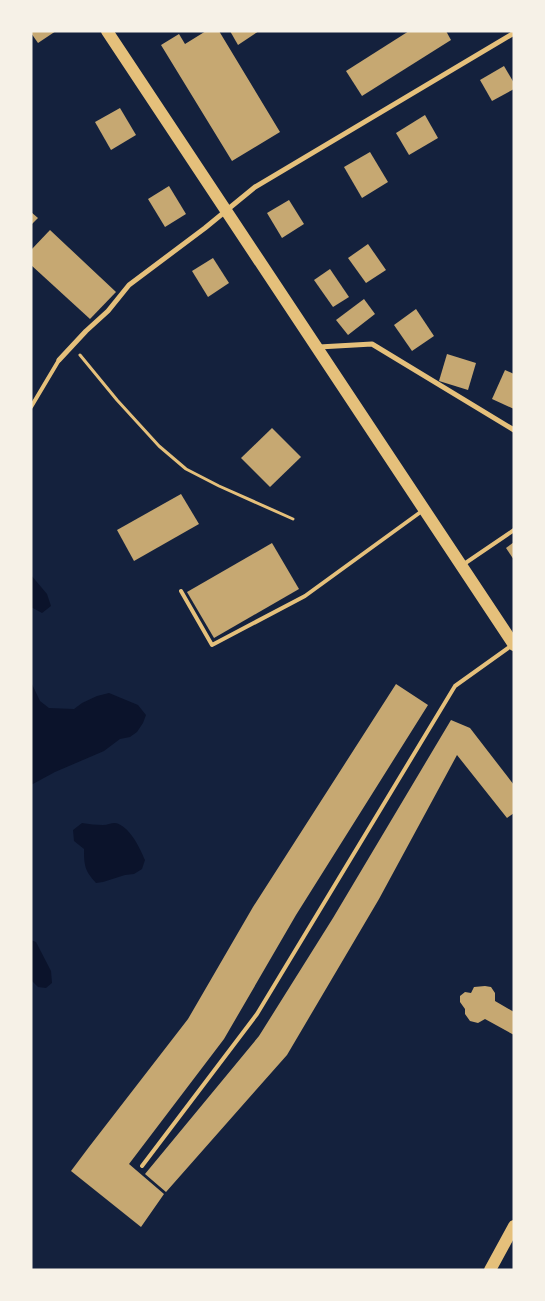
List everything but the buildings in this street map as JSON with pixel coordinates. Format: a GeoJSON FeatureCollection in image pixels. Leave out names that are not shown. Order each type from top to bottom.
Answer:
{"type":"FeatureCollection","features":[{"type":"Feature","properties":{"kind":"main road"},"geometry":{"type":"LineString","coordinates":[[107,31],[513,645]]}},
{"type":"Feature","properties":{"kind":"main road"},"geometry":{"type":"LineString","coordinates":[[490,1270],[514,1226]]}},
{"type":"Feature","properties":{"kind":"street"},"geometry":{"type":"LineString","coordinates":[[59,360],[108,311],[129,285],[254,187],[514,33]]}},
{"type":"Feature","properties":{"kind":"street"},"geometry":{"type":"LineString","coordinates":[[316,347],[372,344],[514,430]]}},
{"type":"Feature","properties":{"kind":"lane"},"geometry":{"type":"LineString","coordinates":[[31,407],[59,360]]}},
{"type":"Feature","properties":{"kind":"lane"},"geometry":{"type":"LineString","coordinates":[[181,591],[212,645],[305,596],[424,509]]}},
{"type":"Feature","properties":{"kind":"lane"},"geometry":{"type":"LineString","coordinates":[[461,566],[514,530]]}},
{"type":"Feature","properties":{"kind":"lane"},"geometry":{"type":"LineString","coordinates":[[142,1166],[257,1014],[456,686],[513,645]]}},
{"type":"Feature","properties":{"kind":"path"},"geometry":{"type":"LineString","coordinates":[[72,345],[117,400],[160,446],[186,468],[219,486],[293,520]]}},
{"type":"Feature","properties":{"kind":"water"},"geometry":{"type":"Polygon","coordinates":[[[31,575],[47,594],[51,606],[42,613],[31,607],[31,575]]]}},
{"type":"Feature","properties":{"kind":"water"},"geometry":{"type":"Polygon","coordinates":[[[31,682],[40,701],[49,708],[74,709],[97,696],[109,693],[138,705],[146,715],[137,732],[130,737],[120,739],[104,751],[55,772],[31,785],[31,682]]]}},
{"type":"Feature","properties":{"kind":"water"},"geometry":{"type":"Polygon","coordinates":[[[82,823],[103,825],[115,823],[125,828],[140,849],[145,860],[142,869],[134,874],[96,883],[86,868],[84,849],[74,841],[73,830],[82,823]]]}},
{"type":"Feature","properties":{"kind":"water"},"geometry":{"type":"Polygon","coordinates":[[[31,940],[36,942],[51,971],[52,983],[46,988],[38,987],[31,980],[31,940]]]}}]}
